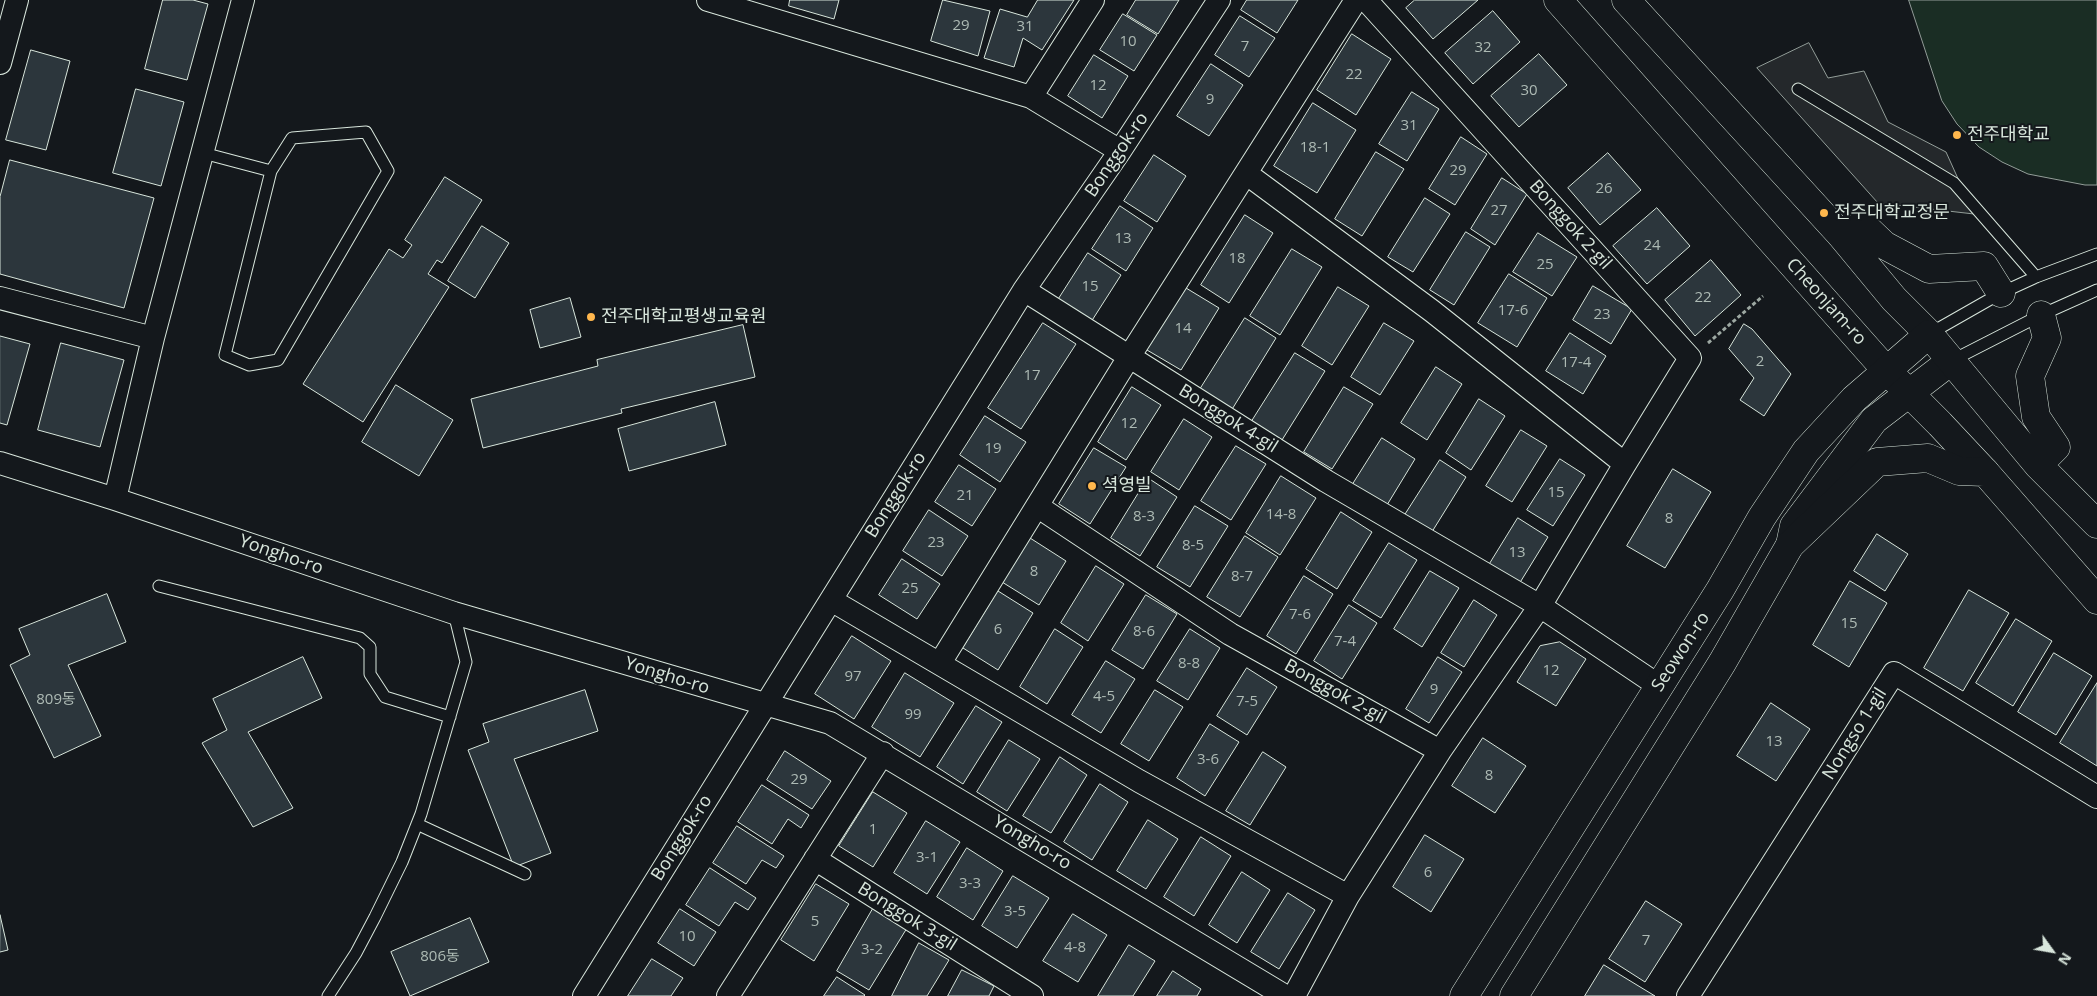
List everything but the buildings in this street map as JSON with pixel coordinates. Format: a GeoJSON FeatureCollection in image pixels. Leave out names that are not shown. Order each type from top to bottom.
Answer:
{"type":"FeatureCollection","features":[{"type":"Feature","properties":{"kind":"main road","name":"Cheonjam-ro"},"geometry":{"type":"LineString","coordinates":[[1558,0],[1886,370],[1985,472],[2097,600]]}},
{"type":"Feature","properties":{"kind":"main road"},"geometry":{"type":"LineString","coordinates":[[1626,0],[1841,235],[1894,299],[1929,334],[2038,465],[2097,524]]}},
{"type":"Feature","properties":{"kind":"main road"},"geometry":{"type":"LineString","coordinates":[[1841,235],[1863,225],[1884,245],[1929,269],[1984,266],[2001,293]]}},
{"type":"Feature","properties":{"kind":"main road"},"geometry":{"type":"LineString","coordinates":[[2038,465],[2056,447],[2036,417],[2030,376],[2047,338],[2041,315]]}},
{"type":"Feature","properties":{"kind":"main road","name":"Seowon-ro"},"geometry":{"type":"LineString","coordinates":[[1464,996],[1720,590],[1762,517],[1806,451],[1854,399],[1929,334]]}},
{"type":"Feature","properties":{"kind":"main road"},"geometry":{"type":"LineString","coordinates":[[1790,545],[1794,526],[1874,420],[1951,361]]}},
{"type":"Feature","properties":{"kind":"main road"},"geometry":{"type":"LineString","coordinates":[[1514,996],[1722,663],[1790,545],[1876,462],[1928,458],[1959,471],[1985,472]]}},
{"type":"Feature","properties":{"kind":"street"},"geometry":{"type":"LineString","coordinates":[[0,63],[17,0]]}},
{"type":"Feature","properties":{"kind":"street"},"geometry":{"type":"LineString","coordinates":[[115,498],[153,338],[242,0]]}},
{"type":"Feature","properties":{"kind":"street"},"geometry":{"type":"LineString","coordinates":[[708,0],[1031,97],[1120,150]]}},
{"type":"Feature","properties":{"kind":"street"},"geometry":{"type":"LineString","coordinates":[[1031,97],[1093,0]]}},
{"type":"Feature","properties":{"kind":"street","name":"Bonggok-ro"},"geometry":{"type":"LineString","coordinates":[[584,996],[1024,290],[1120,150],[1219,0]]}},
{"type":"Feature","properties":{"kind":"street"},"geometry":{"type":"LineString","coordinates":[[940,663],[1129,357],[1356,0]]}},
{"type":"Feature","properties":{"kind":"street","name":"Bonggok 2-gil"},"geometry":{"type":"LineString","coordinates":[[1366,0],[1690,358]]}},
{"type":"Feature","properties":{"kind":"street"},"geometry":{"type":"LineString","coordinates":[[1247,174],[1432,311],[1625,464]]}},
{"type":"Feature","properties":{"kind":"street","name":"Bonggok 4-gil"},"geometry":{"type":"LineString","coordinates":[[1024,290],[1326,481],[1540,606]]}},
{"type":"Feature","properties":{"kind":"street"},"geometry":{"type":"LineString","coordinates":[[0,298],[153,338]]}},
{"type":"Feature","properties":{"kind":"street"},"geometry":{"type":"LineString","coordinates":[[1294,996],[1348,896],[1440,751],[1540,606],[1690,358]]}},
{"type":"Feature","properties":{"kind":"street","name":"Yongho-ro"},"geometry":{"type":"LineString","coordinates":[[0,463],[115,498],[454,613],[830,723],[883,753],[1285,996]]}},
{"type":"Feature","properties":{"kind":"street","name":"Bonggok 2-gil"},"geometry":{"type":"LineString","coordinates":[[1037,506],[1230,634],[1440,751]]}},
{"type":"Feature","properties":{"kind":"street"},"geometry":{"type":"LineString","coordinates":[[831,600],[1139,781],[1348,896]]}},
{"type":"Feature","properties":{"kind":"street"},"geometry":{"type":"LineString","coordinates":[[1540,606],[1659,686]]}},
{"type":"Feature","properties":{"kind":"street","name":"Nongso 1-gil"},"geometry":{"type":"LineString","coordinates":[[1688,996],[1894,673],[2097,798]]}},
{"type":"Feature","properties":{"kind":"street"},"geometry":{"type":"LineString","coordinates":[[728,996],[883,753]]}},
{"type":"Feature","properties":{"kind":"street","name":"Bonggok 3-gil"},"geometry":{"type":"LineString","coordinates":[[815,860],[1032,996]]}},
{"type":"Feature","properties":{"kind":"lane"},"geometry":{"type":"LineString","coordinates":[[1798,88],[1954,183],[2036,277]]}},
{"type":"Feature","properties":{"kind":"lane"},"geometry":{"type":"LineString","coordinates":[[366,132],[388,171],[278,360],[249,365],[225,355],[272,171],[292,138],[366,132]]}},
{"type":"Feature","properties":{"kind":"lane"},"geometry":{"type":"LineString","coordinates":[[203,153],[272,171]]}},
{"type":"Feature","properties":{"kind":"lane"},"geometry":{"type":"LineString","coordinates":[[1929,334],[2001,293],[2036,277],[2097,254]]}},
{"type":"Feature","properties":{"kind":"lane"},"geometry":{"type":"LineString","coordinates":[[1951,361],[2041,315],[2097,290]]}},
{"type":"Feature","properties":{"kind":"lane"},"geometry":{"type":"LineString","coordinates":[[159,586],[360,638],[370,647],[370,674],[385,696],[450,717]]}},
{"type":"Feature","properties":{"kind":"lane"},"geometry":{"type":"LineString","coordinates":[[328,996],[356,953],[375,917],[402,862],[417,824],[466,662],[454,613]]}},
{"type":"Feature","properties":{"kind":"lane"},"geometry":{"type":"LineString","coordinates":[[417,824],[525,874]]}},
{"type":"Feature","properties":{"kind":"path"},"geometry":{"type":"LineString","coordinates":[[1690,358],[1763,296]]}},
{"type":"Feature","properties":{"kind":"green space"},"geometry":{"type":"Polygon","coordinates":[[[1909,0],[2097,0],[2097,185],[2085,185],[2028,174],[2002,162],[1979,147],[1957,124],[1942,101],[1909,0]]]}},
{"type":"Feature","properties":{"kind":"shaded area"},"geometry":{"type":"Polygon","coordinates":[[[1809,43],[1828,78],[1864,71],[1888,122],[1946,152],[1974,214],[1878,203],[1757,68],[1809,43]]]}},
{"type":"Feature","properties":{"kind":"place","name":"전주대학교"},"geometry":{"type":"Point","coordinates":[1957,135]}},
{"type":"Feature","properties":{"kind":"place","name":"전주대학교정문"},"geometry":{"type":"Point","coordinates":[1824,213]}},
{"type":"Feature","properties":{"kind":"place","name":"전주대학교평생교육원"},"geometry":{"type":"Point","coordinates":[591,317]}},
{"type":"Feature","properties":{"kind":"place","name":"셕영빌"},"geometry":{"type":"Point","coordinates":[1092,486]}}]}
